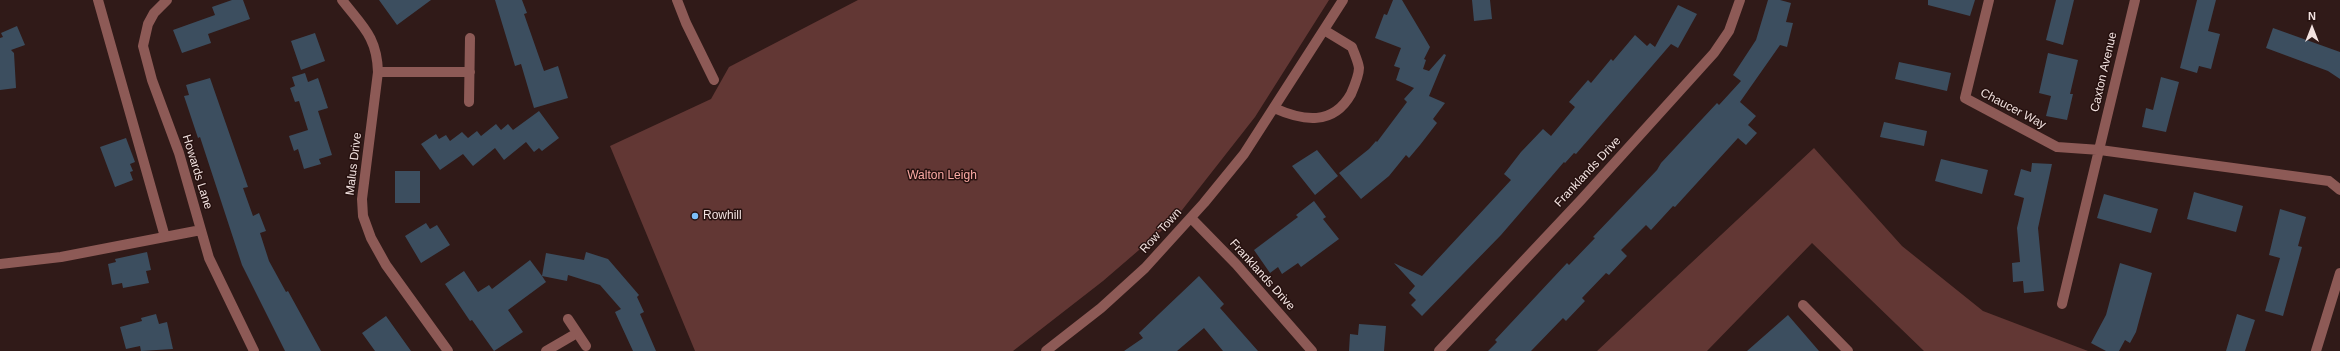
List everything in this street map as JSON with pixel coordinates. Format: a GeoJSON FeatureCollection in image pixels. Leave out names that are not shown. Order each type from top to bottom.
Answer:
{"type":"FeatureCollection","features":[{"type":"Feature","properties":{"kind":"street"},"geometry":{"type":"LineString","coordinates":[[98,0],[165,238]]}},
{"type":"Feature","properties":{"kind":"street","name":"Howards Lane"},"geometry":{"type":"LineString","coordinates":[[167,0],[154,13],[148,24],[144,46],[152,80],[179,153],[209,258],[254,351]]}},
{"type":"Feature","properties":{"kind":"street"},"geometry":{"type":"LineString","coordinates":[[342,0],[373,39],[377,54],[378,72],[470,72]]}},
{"type":"Feature","properties":{"kind":"street"},"geometry":{"type":"LineString","coordinates":[[677,0],[686,24],[714,80]]}},
{"type":"Feature","properties":{"kind":"street","name":"Row Town"},"geometry":{"type":"LineString","coordinates":[[1046,351],[1101,308],[1145,268],[1191,218],[1244,154],[1343,0]]}},
{"type":"Feature","properties":{"kind":"street","name":"Franklands Drive"},"geometry":{"type":"LineString","coordinates":[[1439,351],[1586,195],[1714,53],[1729,31],[1740,0]]}},
{"type":"Feature","properties":{"kind":"street","name":"Chaucer Way"},"geometry":{"type":"LineString","coordinates":[[1989,0],[1965,98],[2057,148],[2100,150],[2329,181],[2340,190]]}},
{"type":"Feature","properties":{"kind":"street","name":"Caxton Avenue"},"geometry":{"type":"LineString","coordinates":[[2100,150],[2134,0]]}},
{"type":"Feature","properties":{"kind":"street"},"geometry":{"type":"LineString","coordinates":[[1274,108],[1293,116],[1312,118],[1331,115],[1344,106],[1354,89],[1359,68],[1352,47],[1324,30]]}},
{"type":"Feature","properties":{"kind":"street"},"geometry":{"type":"LineString","coordinates":[[470,38],[470,102]]}},
{"type":"Feature","properties":{"kind":"street","name":"Malus Drive"},"geometry":{"type":"LineString","coordinates":[[378,72],[362,199],[363,216],[371,238],[386,265],[448,351]]}},
{"type":"Feature","properties":{"kind":"street"},"geometry":{"type":"LineString","coordinates":[[2062,304],[2100,150]]}},
{"type":"Feature","properties":{"kind":"street","name":"Franklands Drive"},"geometry":{"type":"LineString","coordinates":[[1191,218],[1236,264],[1312,351]]}},
{"type":"Feature","properties":{"kind":"street"},"geometry":{"type":"LineString","coordinates":[[0,264],[60,257],[201,230]]}},
{"type":"Feature","properties":{"kind":"street"},"geometry":{"type":"LineString","coordinates":[[2316,351],[2340,272]]}},
{"type":"Feature","properties":{"kind":"street"},"geometry":{"type":"LineString","coordinates":[[1804,305],[1848,351]]}},
{"type":"Feature","properties":{"kind":"street"},"geometry":{"type":"LineString","coordinates":[[568,319],[586,346]]}},
{"type":"Feature","properties":{"kind":"street"},"geometry":{"type":"LineString","coordinates":[[546,351],[577,333]]}},
{"type":"Feature","properties":{"kind":"green space","name":"Walton Leigh"},"geometry":{"type":"Polygon","coordinates":[[[858,0],[1329,0],[1255,117],[1175,219],[1103,281],[1013,351],[695,351],[610,146],[711,99],[729,67],[858,0]]]}},
{"type":"Feature","properties":{"kind":"green space"},"geometry":{"type":"Polygon","coordinates":[[[1814,148],[1902,246],[1983,311],[2088,351],[1924,351],[1812,243],[1707,351],[1597,351],[1814,148]]]}},
{"type":"Feature","properties":{"kind":"building"},"geometry":{"type":"Polygon","coordinates":[[[232,0],[243,0],[250,19],[208,34],[211,43],[182,53],[173,30],[215,15],[212,7],[232,0]]]}},
{"type":"Feature","properties":{"kind":"building"},"geometry":{"type":"Polygon","coordinates":[[[379,0],[431,0],[397,25],[379,0]]]}},
{"type":"Feature","properties":{"kind":"building"},"geometry":{"type":"Polygon","coordinates":[[[495,0],[522,0],[527,13],[524,14],[544,71],[558,66],[568,98],[534,108],[521,64],[515,66],[495,0]]]}},
{"type":"Feature","properties":{"kind":"building"},"geometry":{"type":"Polygon","coordinates":[[[1393,0],[1402,0],[1430,47],[1424,59],[1426,60],[1423,69],[1429,71],[1444,54],[1446,55],[1429,96],[1445,103],[1433,119],[1437,123],[1409,158],[1406,155],[1389,176],[1361,199],[1339,173],[1369,149],[1376,141],[1377,142],[1407,102],[1404,99],[1414,88],[1396,80],[1400,68],[1394,66],[1401,48],[1375,38],[1384,14],[1387,15],[1393,0]]]}},
{"type":"Feature","properties":{"kind":"building"},"geometry":{"type":"Polygon","coordinates":[[[1472,0],[1490,0],[1492,19],[1474,21],[1472,0]]]}},
{"type":"Feature","properties":{"kind":"building"},"geometry":{"type":"Polygon","coordinates":[[[1768,0],[1780,0],[1791,3],[1786,22],[1793,23],[1787,47],[1780,45],[1740,102],[1756,116],[1748,125],[1757,133],[1746,145],[1738,138],[1675,207],[1673,206],[1651,230],[1646,225],[1621,250],[1627,256],[1609,275],[1606,273],[1582,298],[1585,301],[1566,321],[1563,318],[1531,351],[1488,351],[1497,342],[1495,340],[1567,263],[1569,265],[1595,238],[1593,237],[1657,170],[1661,163],[1717,103],[1719,105],[1741,81],[1733,75],[1756,40],[1768,0]]]}},
{"type":"Feature","properties":{"kind":"building"},"geometry":{"type":"Polygon","coordinates":[[[1928,0],[1975,0],[1970,16],[1928,5],[1928,0]]]}},
{"type":"Feature","properties":{"kind":"building"},"geometry":{"type":"Polygon","coordinates":[[[2056,0],[2074,0],[2063,45],[2046,40],[2056,0]]]}},
{"type":"Feature","properties":{"kind":"building"},"geometry":{"type":"Polygon","coordinates":[[[2197,0],[2216,0],[2208,31],[2220,34],[2211,69],[2199,66],[2197,73],[2180,68],[2197,0]]]}},
{"type":"Feature","properties":{"kind":"building"},"geometry":{"type":"Polygon","coordinates":[[[1678,5],[1697,14],[1678,48],[1671,44],[1576,154],[1574,153],[1565,163],[1564,162],[1501,235],[1422,316],[1411,305],[1416,300],[1409,293],[1415,286],[1394,263],[1422,276],[1511,180],[1504,174],[1521,152],[1543,129],[1551,136],[1575,107],[1569,102],[1588,80],[1591,83],[1611,59],[1613,61],[1635,35],[1647,46],[1650,43],[1655,47],[1678,5]]]}},
{"type":"Feature","properties":{"kind":"building"},"geometry":{"type":"Polygon","coordinates":[[[17,26],[25,45],[11,50],[14,53],[16,88],[0,90],[0,38],[3,37],[1,33],[17,26]]]}},
{"type":"Feature","properties":{"kind":"building"},"geometry":{"type":"Polygon","coordinates":[[[2273,28],[2340,52],[2340,79],[2328,71],[2266,48],[2273,28]]]}},
{"type":"Feature","properties":{"kind":"building"},"geometry":{"type":"Polygon","coordinates":[[[315,33],[325,61],[301,70],[291,41],[315,33]]]}},
{"type":"Feature","properties":{"kind":"building"},"geometry":{"type":"Polygon","coordinates":[[[2048,53],[2078,60],[2070,94],[2073,94],[2067,120],[2046,116],[2051,96],[2039,93],[2048,53]]]}},
{"type":"Feature","properties":{"kind":"building"},"geometry":{"type":"Polygon","coordinates":[[[1899,62],[1951,73],[1947,91],[1895,79],[1899,62]]]}},
{"type":"Feature","properties":{"kind":"building"},"geometry":{"type":"Polygon","coordinates":[[[305,73],[308,82],[318,78],[328,108],[318,111],[332,155],[319,159],[321,164],[304,169],[298,149],[294,151],[289,136],[308,130],[299,101],[295,102],[290,88],[295,86],[292,77],[305,73]]]}},
{"type":"Feature","properties":{"kind":"building"},"geometry":{"type":"Polygon","coordinates":[[[2161,77],[2179,82],[2166,132],[2142,127],[2146,108],[2153,110],[2161,77]]]}},
{"type":"Feature","properties":{"kind":"building"},"geometry":{"type":"Polygon","coordinates":[[[210,78],[248,187],[243,188],[253,216],[259,213],[266,231],[260,233],[269,261],[286,292],[288,291],[321,351],[285,351],[242,265],[200,137],[198,138],[184,96],[189,95],[186,85],[210,78]]]}},
{"type":"Feature","properties":{"kind":"building"},"geometry":{"type":"Polygon","coordinates":[[[539,111],[559,138],[542,151],[539,148],[534,152],[526,142],[504,160],[495,148],[473,166],[463,154],[440,170],[421,144],[436,134],[439,139],[446,135],[450,141],[462,132],[468,138],[477,131],[481,136],[496,124],[501,130],[508,124],[513,130],[539,111]]]}},
{"type":"Feature","properties":{"kind":"building"},"geometry":{"type":"Polygon","coordinates":[[[1884,122],[1927,131],[1924,146],[1880,137],[1884,122]]]}},
{"type":"Feature","properties":{"kind":"building"},"geometry":{"type":"Polygon","coordinates":[[[126,138],[135,162],[130,164],[133,171],[130,172],[133,180],[115,187],[100,147],[126,138]]]}},
{"type":"Feature","properties":{"kind":"building"},"geometry":{"type":"Polygon","coordinates":[[[1317,150],[1338,176],[1315,195],[1292,166],[1317,150]]]}},
{"type":"Feature","properties":{"kind":"building"},"geometry":{"type":"Polygon","coordinates":[[[1941,159],[1988,170],[1982,194],[1935,181],[1941,159]]]}},
{"type":"Feature","properties":{"kind":"building"},"geometry":{"type":"Polygon","coordinates":[[[2032,163],[2052,164],[2038,228],[2044,291],[2024,293],[2023,281],[2013,282],[2012,263],[2020,262],[2017,228],[2024,198],[2014,195],[2021,169],[2031,172],[2032,163]]]}},
{"type":"Feature","properties":{"kind":"building"},"geometry":{"type":"Polygon","coordinates":[[[395,171],[420,171],[420,203],[395,203],[395,171]]]}},
{"type":"Feature","properties":{"kind":"building"},"geometry":{"type":"Polygon","coordinates":[[[2194,192],[2243,206],[2236,232],[2187,219],[2194,192]]]}},
{"type":"Feature","properties":{"kind":"building"},"geometry":{"type":"Polygon","coordinates":[[[2104,194],[2158,209],[2151,233],[2097,218],[2104,194]]]}},
{"type":"Feature","properties":{"kind":"building"},"geometry":{"type":"Polygon","coordinates":[[[1314,201],[1326,217],[1323,219],[1339,239],[1301,267],[1298,263],[1282,274],[1278,267],[1270,273],[1254,250],[1298,217],[1296,215],[1314,201]]]}},
{"type":"Feature","properties":{"kind":"building"},"geometry":{"type":"Polygon","coordinates":[[[2280,209],[2306,217],[2298,246],[2302,247],[2283,316],[2265,311],[2280,258],[2269,255],[2280,209]]]}},
{"type":"Feature","properties":{"kind":"building"},"geometry":{"type":"Polygon","coordinates":[[[426,223],[430,229],[437,225],[450,245],[421,263],[405,236],[426,223]]]}},
{"type":"Feature","properties":{"kind":"building"},"geometry":{"type":"Polygon","coordinates":[[[147,252],[151,270],[146,271],[149,283],[123,288],[122,283],[112,285],[108,264],[116,262],[115,259],[147,252]]]}},
{"type":"Feature","properties":{"kind":"building"},"geometry":{"type":"Polygon","coordinates":[[[586,252],[608,259],[639,295],[637,297],[644,312],[640,314],[656,351],[633,351],[615,312],[621,309],[600,285],[568,275],[567,281],[542,276],[546,253],[584,260],[586,252]]]}},
{"type":"Feature","properties":{"kind":"building"},"geometry":{"type":"Polygon","coordinates":[[[530,260],[546,282],[508,310],[523,332],[494,351],[472,320],[470,321],[445,284],[464,271],[478,292],[489,285],[492,289],[530,260]]]}},
{"type":"Feature","properties":{"kind":"building"},"geometry":{"type":"Polygon","coordinates":[[[2120,263],[2152,273],[2136,332],[2130,343],[2125,340],[2119,351],[2106,351],[2091,343],[2106,315],[2120,263]]]}},
{"type":"Feature","properties":{"kind":"building"},"geometry":{"type":"Polygon","coordinates":[[[1199,276],[1224,304],[1220,308],[1258,351],[1223,351],[1204,328],[1177,351],[1124,351],[1143,338],[1139,333],[1199,276]]]}},
{"type":"Feature","properties":{"kind":"building"},"geometry":{"type":"Polygon","coordinates":[[[156,314],[159,324],[167,322],[173,349],[141,351],[140,346],[126,349],[120,327],[142,321],[141,318],[156,314]]]}},
{"type":"Feature","properties":{"kind":"building"},"geometry":{"type":"Polygon","coordinates":[[[2237,314],[2255,320],[2245,351],[2226,351],[2237,314]]]}},
{"type":"Feature","properties":{"kind":"building"},"geometry":{"type":"Polygon","coordinates":[[[1788,315],[1819,351],[1747,351],[1788,315]]]}},
{"type":"Feature","properties":{"kind":"building"},"geometry":{"type":"Polygon","coordinates":[[[386,316],[411,351],[375,351],[362,333],[386,316]]]}},
{"type":"Feature","properties":{"kind":"building"},"geometry":{"type":"Polygon","coordinates":[[[1359,324],[1386,326],[1384,351],[1349,351],[1350,334],[1358,335],[1359,324]]]}},
{"type":"Feature","properties":{"kind":"place","name":"Rowhill"},"geometry":{"type":"Point","coordinates":[695,216]}}]}
